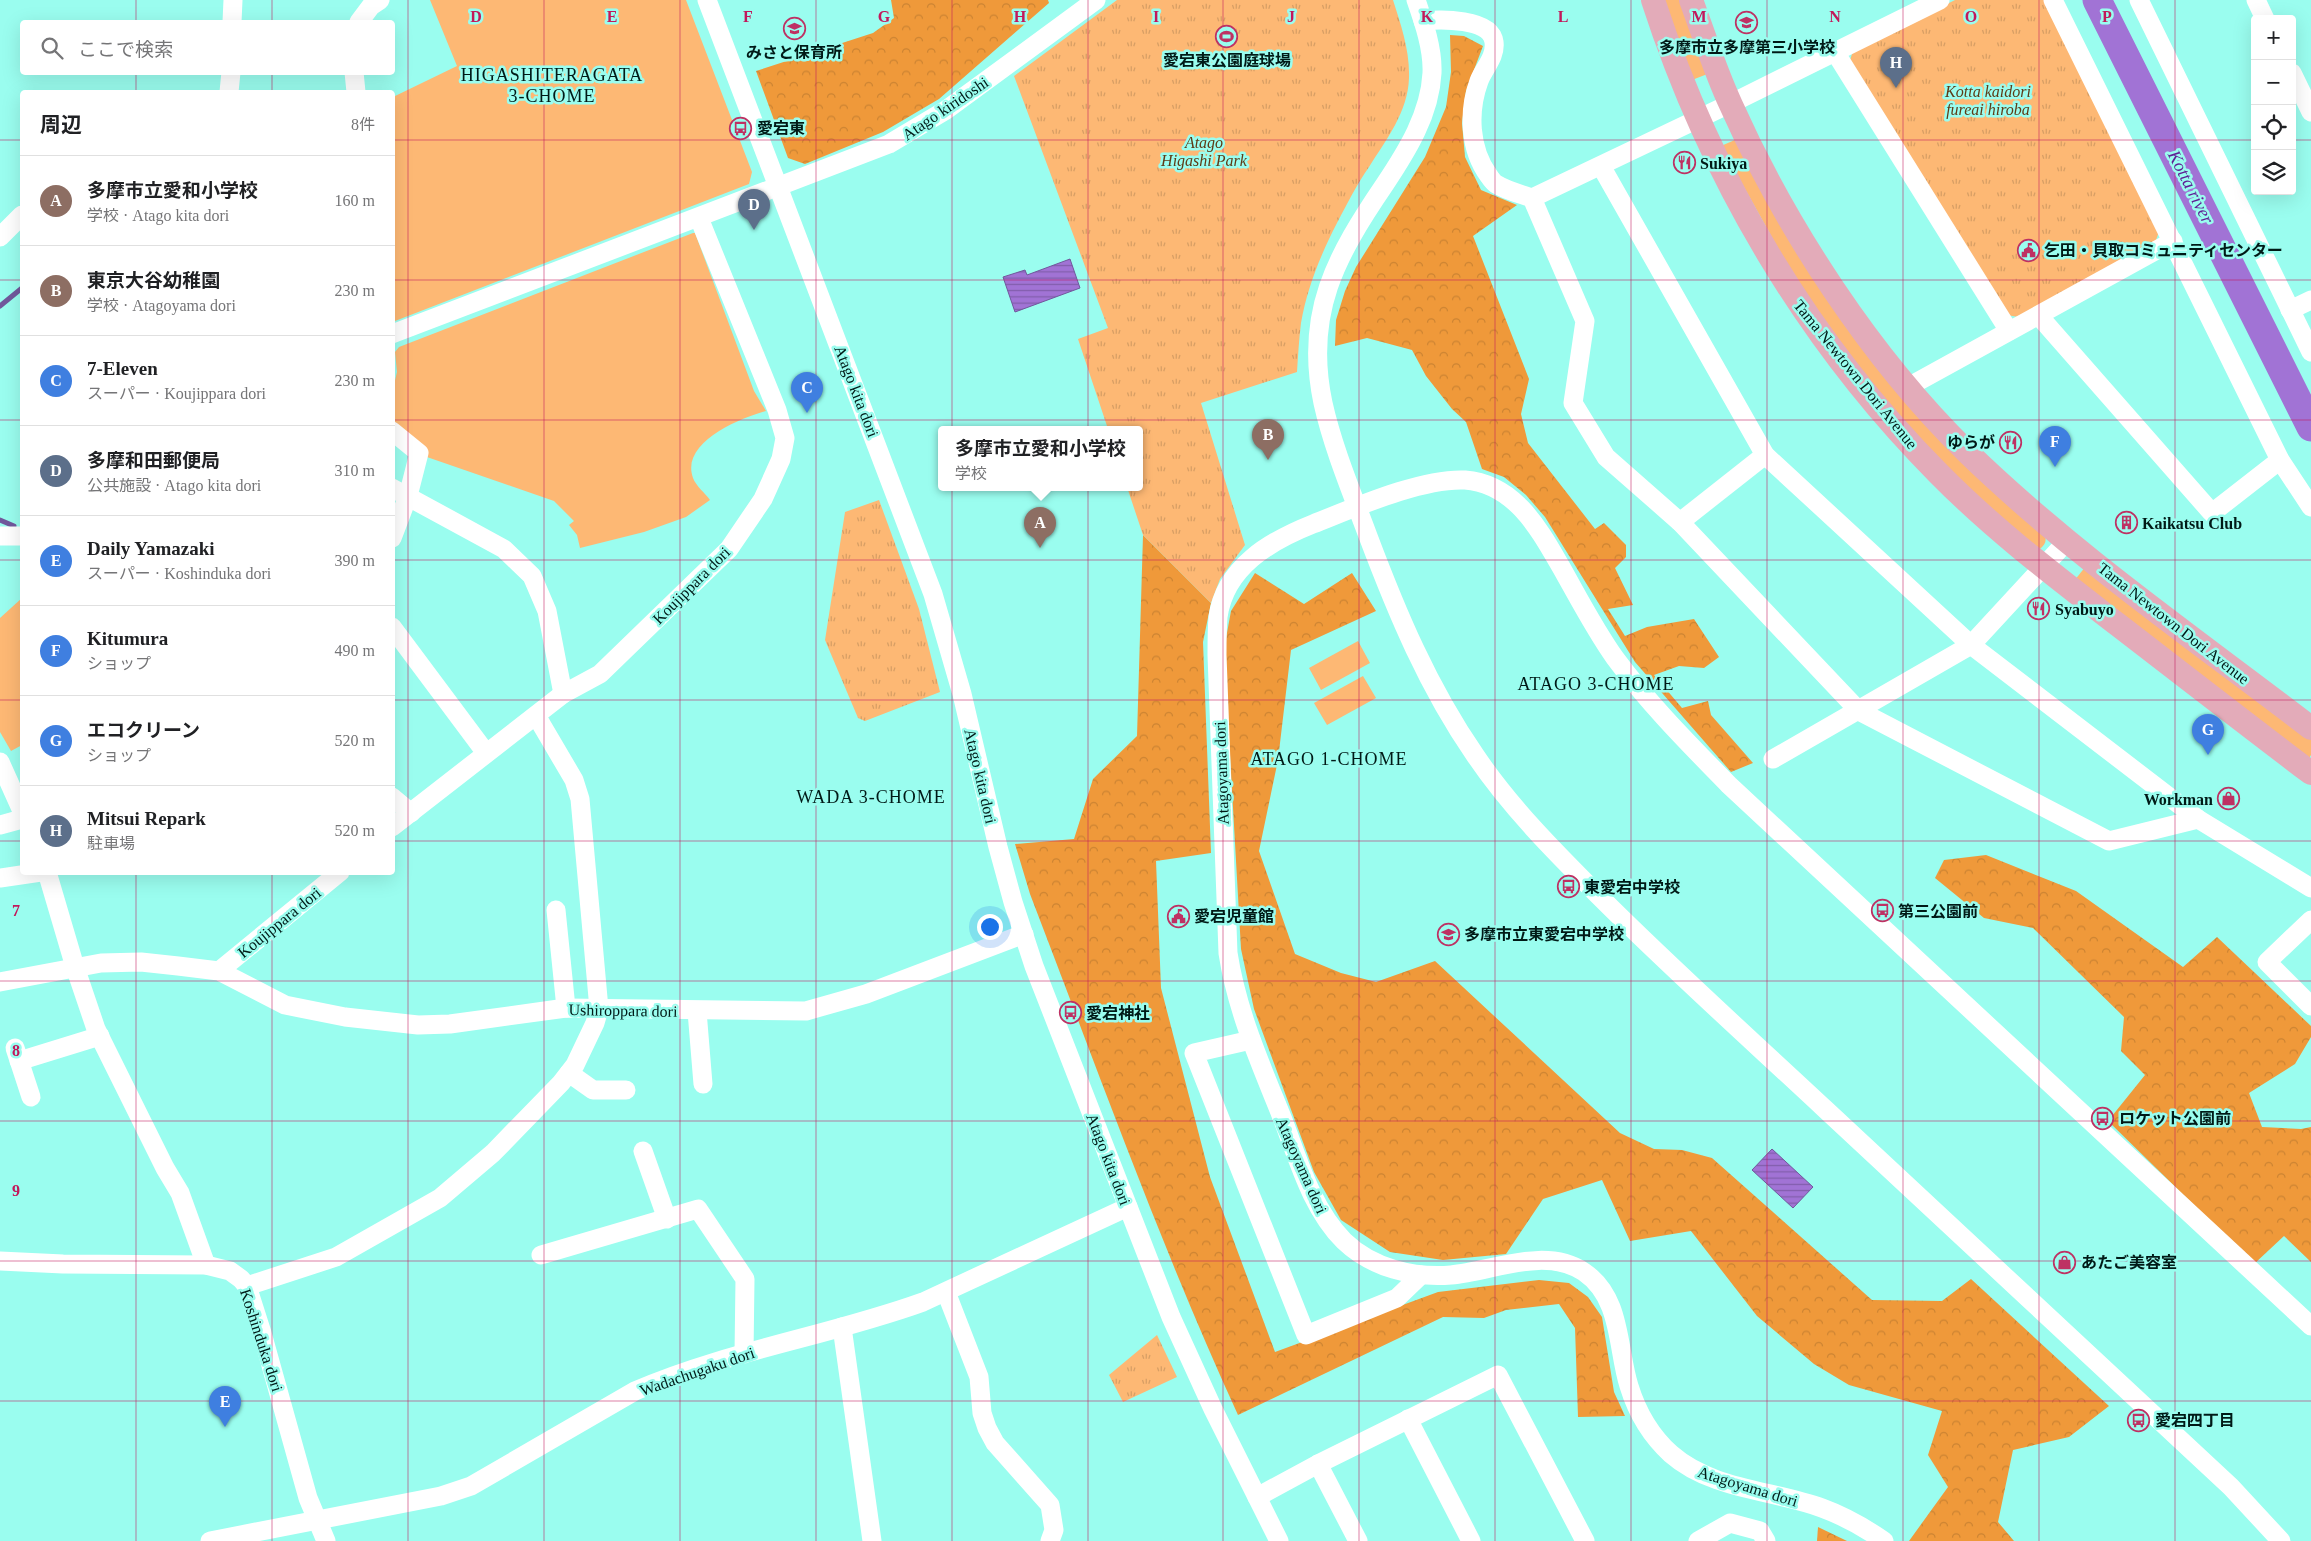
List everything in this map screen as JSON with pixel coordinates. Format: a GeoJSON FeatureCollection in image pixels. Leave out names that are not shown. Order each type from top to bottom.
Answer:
{"type":"FeatureCollection","features":[{"type":"Feature","properties":{"kind":"main road","name":"Tama Newtown Dori Avenue"},"geometry":{"type":"LineString","coordinates":[[1654,0],[1697,120],[1750,222],[1790,290],[1830,346],[1881,410],[1937,473],[2043,568],[2311,773]]}},
{"type":"Feature","properties":{"kind":"main road","name":"Tama Newtown Dori Avenue"},"geometry":{"type":"LineString","coordinates":[[1691,0],[1730,104],[1779,201],[1819,268],[1862,328],[1908,387],[1965,450],[2014,496],[2067,541],[2311,728]]}},
{"type":"Feature","properties":{"kind":"street"},"geometry":{"type":"LineString","coordinates":[[232,20],[233,0]]}},
{"type":"Feature","properties":{"kind":"street"},"geometry":{"type":"LineString","coordinates":[[360,20],[371,6],[380,0]]}},
{"type":"Feature","properties":{"kind":"street","name":"Atago kita dori"},"geometry":{"type":"LineString","coordinates":[[707,0],[836,335],[946,633],[998,848],[1024,934],[1128,1207],[1190,1361],[1279,1541]]}},
{"type":"Feature","properties":{"kind":"street","name":"Atago kiridoshi"},"geometry":{"type":"LineString","coordinates":[[395,333],[866,154],[916,129],[946,110],[1096,0]]}},
{"type":"Feature","properties":{"kind":"street"},"geometry":{"type":"LineString","coordinates":[[1416,0],[1430,49],[1432,72],[1428,98],[1407,152],[1354,229],[1338,259],[1329,282],[1319,323],[1318,373],[1323,402],[1357,508],[1394,606],[1423,669],[1477,759],[1523,817],[1630,927],[2231,1487],[2281,1541]]}},
{"type":"Feature","properties":{"kind":"street"},"geometry":{"type":"LineString","coordinates":[[1423,21],[1442,18],[1477,24],[1491,36],[1494,42],[1493,56],[1480,78],[1473,99],[1472,126],[1476,150],[1482,166],[1495,184],[1532,198],[1730,104],[1940,0]]}},
{"type":"Feature","properties":{"kind":"street"},"geometry":{"type":"LineString","coordinates":[[2053,0],[2280,460],[2311,506]]}},
{"type":"Feature","properties":{"kind":"street"},"geometry":{"type":"LineString","coordinates":[[2139,0],[2311,352]]}},
{"type":"Feature","properties":{"kind":"street"},"geometry":{"type":"LineString","coordinates":[[2256,0],[2264,15]]}},
{"type":"Feature","properties":{"kind":"street"},"geometry":{"type":"LineString","coordinates":[[1835,52],[2008,330]]}},
{"type":"Feature","properties":{"kind":"street"},"geometry":{"type":"LineString","coordinates":[[230,90],[231,75]]}},
{"type":"Feature","properties":{"kind":"street"},"geometry":{"type":"LineString","coordinates":[[354,75],[356,90]]}},
{"type":"Feature","properties":{"kind":"street"},"geometry":{"type":"LineString","coordinates":[[2296,82],[2311,112]]}},
{"type":"Feature","properties":{"kind":"street"},"geometry":{"type":"LineString","coordinates":[[1602,166],[1765,455],[1971,644],[2198,819],[2311,887]]}},
{"type":"Feature","properties":{"kind":"street"},"geometry":{"type":"LineString","coordinates":[[1532,198],[1584,321],[1573,403],[1606,457],[1680,522],[1859,711],[2109,840],[2198,819]]}},
{"type":"Feature","properties":{"kind":"street"},"geometry":{"type":"LineString","coordinates":[[0,237],[20,217]]}},
{"type":"Feature","properties":{"kind":"street","name":"Koujippara dori"},"geometry":{"type":"LineString","coordinates":[[395,825],[486,753],[537,717],[564,694],[600,674],[729,549],[763,499],[781,459],[785,438],[777,410],[699,218]]}},
{"type":"Feature","properties":{"kind":"street"},"geometry":{"type":"LineString","coordinates":[[1908,387],[2008,330],[2039,316],[2173,241]]}},
{"type":"Feature","properties":{"kind":"street"},"geometry":{"type":"LineString","coordinates":[[2290,310],[2311,300]]}},
{"type":"Feature","properties":{"kind":"street"},"geometry":{"type":"LineString","coordinates":[[2039,316],[2212,513],[2280,460]]}},
{"type":"Feature","properties":{"kind":"street"},"geometry":{"type":"LineString","coordinates":[[395,433],[420,453],[400,492],[395,521]]}},
{"type":"Feature","properties":{"kind":"street"},"geometry":{"type":"LineString","coordinates":[[1680,522],[1765,455]]}},
{"type":"Feature","properties":{"kind":"street","name":"Atagoyama dori"},"geometry":{"type":"LineString","coordinates":[[1884,1541],[1846,1519],[1820,1508],[1719,1480],[1693,1470],[1672,1455],[1643,1420],[1629,1385],[1622,1345],[1612,1309],[1602,1290],[1584,1272],[1559,1261],[1528,1261],[1451,1275],[1421,1275],[1394,1270],[1366,1257],[1345,1242],[1327,1220],[1310,1189],[1251,1040],[1232,982],[1228,953],[1217,655],[1218,616],[1234,578],[1254,555],[1291,533],[1431,483],[1464,480],[1490,486],[1514,501],[1536,524],[1615,657],[1673,728],[1729,784],[2311,1326]]}},
{"type":"Feature","properties":{"kind":"street"},"geometry":{"type":"LineString","coordinates":[[400,492],[504,549],[532,576],[547,612],[564,694]]}},
{"type":"Feature","properties":{"kind":"street"},"geometry":{"type":"LineString","coordinates":[[0,536],[20,536]]}},
{"type":"Feature","properties":{"kind":"street"},"geometry":{"type":"LineString","coordinates":[[1773,759],[1859,711],[1971,644],[2067,541]]}},
{"type":"Feature","properties":{"kind":"street"},"geometry":{"type":"LineString","coordinates":[[395,630],[486,753]]}},
{"type":"Feature","properties":{"kind":"street"},"geometry":{"type":"LineString","coordinates":[[247,1286],[336,1257],[440,1198],[493,1153],[575,1065],[600,1009],[580,799],[574,780],[537,717]]}},
{"type":"Feature","properties":{"kind":"street"},"geometry":{"type":"LineString","coordinates":[[0,762],[20,807]]}},
{"type":"Feature","properties":{"kind":"street"},"geometry":{"type":"LineString","coordinates":[[395,800],[411,813]]}},
{"type":"Feature","properties":{"kind":"street"},"geometry":{"type":"LineString","coordinates":[[0,824],[20,820]]}},
{"type":"Feature","properties":{"kind":"street"},"geometry":{"type":"LineString","coordinates":[[0,878],[20,875]]}},
{"type":"Feature","properties":{"kind":"street"},"geometry":{"type":"LineString","coordinates":[[48,875],[75,967],[100,1036],[165,1168],[180,1193],[206,1265]]}},
{"type":"Feature","properties":{"kind":"street","name":"Koujippara dori"},"geometry":{"type":"LineString","coordinates":[[219,971],[336,875]]}},
{"type":"Feature","properties":{"kind":"street"},"geometry":{"type":"LineString","coordinates":[[556,910],[566,1008]]}},
{"type":"Feature","properties":{"kind":"street"},"geometry":{"type":"LineString","coordinates":[[2311,920],[2268,962],[2311,1006]]}},
{"type":"Feature","properties":{"kind":"street","name":"Ushiroppara dori"},"geometry":{"type":"LineString","coordinates":[[219,971],[285,1005],[345,1017],[403,1023],[450,1024],[566,1008],[806,1011],[866,994],[1024,934]]}},
{"type":"Feature","properties":{"kind":"street"},"geometry":{"type":"LineString","coordinates":[[0,982],[101,963],[141,962],[219,971]]}},
{"type":"Feature","properties":{"kind":"street"},"geometry":{"type":"LineString","coordinates":[[697,1011],[703,1084]]}},
{"type":"Feature","properties":{"kind":"street"},"geometry":{"type":"LineString","coordinates":[[31,1097],[17,1054],[100,1036]]}},
{"type":"Feature","properties":{"kind":"street"},"geometry":{"type":"LineString","coordinates":[[1251,1040],[1194,1053],[1306,1335],[1397,1298],[1421,1275]]}},
{"type":"Feature","properties":{"kind":"street"},"geometry":{"type":"LineString","coordinates":[[569,1073],[593,1090],[626,1090]]}},
{"type":"Feature","properties":{"kind":"street"},"geometry":{"type":"LineString","coordinates":[[643,1151],[667,1219]]}},
{"type":"Feature","properties":{"kind":"street","name":"Wadachugaku dori"},"geometry":{"type":"LineString","coordinates":[[210,1541],[257,1536],[317,1520],[441,1496],[471,1486],[635,1391],[658,1381],[744,1354],[889,1314],[946,1292],[1128,1207]]}},
{"type":"Feature","properties":{"kind":"street"},"geometry":{"type":"LineString","coordinates":[[540,1255],[698,1209],[745,1279],[744,1354]]}},
{"type":"Feature","properties":{"kind":"street","name":"Koshinduka dori"},"geometry":{"type":"LineString","coordinates":[[0,1261],[63,1264],[206,1265],[230,1271],[247,1286],[308,1498],[326,1541]]}},
{"type":"Feature","properties":{"kind":"street"},"geometry":{"type":"LineString","coordinates":[[946,1292],[979,1377],[982,1413],[987,1428],[995,1443],[1050,1505],[1054,1530],[1050,1541]]}},
{"type":"Feature","properties":{"kind":"street"},"geometry":{"type":"LineString","coordinates":[[842,1327],[872,1541]]}},
{"type":"Feature","properties":{"kind":"street"},"geometry":{"type":"LineString","coordinates":[[1257,1497],[1318,1464],[1498,1376],[1585,1541]]}},
{"type":"Feature","properties":{"kind":"street"},"geometry":{"type":"LineString","coordinates":[[1408,1419],[1471,1541]]}},
{"type":"Feature","properties":{"kind":"street"},"geometry":{"type":"LineString","coordinates":[[1318,1464],[1358,1541]]}},
{"type":"Feature","properties":{"kind":"street"},"geometry":{"type":"LineString","coordinates":[[1698,1541],[1730,1523],[1760,1531],[1766,1541]]}},
{"type":"Feature","properties":{"kind":"green space"},"geometry":{"type":"Polygon","coordinates":[[[430,0],[686,0],[752,172],[749,184],[395,321],[395,96],[457,66],[430,0]]]}},
{"type":"Feature","properties":{"kind":"green space"},"geometry":{"type":"Polygon","coordinates":[[[891,0],[1048,0],[1049,3],[939,99],[883,132],[805,164],[788,158],[756,71],[873,33],[894,18],[891,0]]]}},
{"type":"Feature","properties":{"kind":"green space","name":"Atago Higashi Park"},"geometry":{"type":"Polygon","coordinates":[[[1117,0],[1393,0],[1408,58],[1409,78],[1405,102],[1389,136],[1348,201],[1320,259],[1307,297],[1301,323],[1297,372],[1201,403],[1245,545],[1220,579],[1211,603],[1143,535],[1128,491],[1143,491],[1143,426],[1107,426],[1078,339],[1108,328],[1014,76],[1117,0]]]}},
{"type":"Feature","properties":{"kind":"green space"},"geometry":{"type":"Polygon","coordinates":[[[1663,0],[1683,0],[1710,73],[1692,80],[1663,0]]]}},
{"type":"Feature","properties":{"kind":"green space","name":"Kotta kaidori fureai hiroba"},"geometry":{"type":"Polygon","coordinates":[[[1955,0],[2049,0],[2161,226],[2155,243],[2019,317],[2006,315],[1848,66],[1853,51],[1955,0]]]}},
{"type":"Feature","properties":{"kind":"green space"},"geometry":{"type":"Polygon","coordinates":[[[1450,35],[1464,36],[1483,46],[1466,91],[1462,123],[1465,157],[1481,190],[1517,205],[1473,236],[1529,379],[1521,414],[1528,443],[1595,529],[1604,523],[1626,545],[1626,557],[1615,568],[1633,605],[1608,609],[1625,636],[1647,627],[1694,619],[1719,657],[1704,668],[1679,666],[1654,675],[1682,708],[1708,701],[1711,715],[1753,763],[1731,772],[1635,662],[1545,517],[1526,495],[1504,477],[1482,469],[1466,422],[1452,409],[1426,376],[1412,350],[1367,338],[1335,346],[1336,320],[1345,291],[1356,267],[1425,157],[1446,107],[1451,72],[1450,35]]]}},
{"type":"Feature","properties":{"kind":"green space"},"geometry":{"type":"Polygon","coordinates":[[[1737,139],[1812,271],[2044,533],[2045,542],[2040,549],[1992,513],[1887,405],[1798,284],[1721,146],[1737,139]]]}},
{"type":"Feature","properties":{"kind":"green space"},"geometry":{"type":"Polygon","coordinates":[[[695,233],[754,391],[766,411],[728,426],[704,443],[695,453],[691,465],[693,478],[698,487],[710,500],[686,517],[644,532],[580,548],[577,535],[569,525],[574,521],[554,501],[424,456],[395,424],[395,380],[397,372],[395,352],[399,347],[695,233]]]}},
{"type":"Feature","properties":{"kind":"green space"},"geometry":{"type":"Polygon","coordinates":[[[879,500],[919,609],[940,692],[865,721],[858,718],[825,640],[845,512],[879,500]]]}},
{"type":"Feature","properties":{"kind":"green space"},"geometry":{"type":"Polygon","coordinates":[[[1143,535],[1211,603],[1203,642],[1211,853],[1156,861],[1161,988],[1210,1177],[1275,1352],[1438,1292],[1539,1280],[1569,1283],[1588,1297],[1602,1317],[1614,1392],[1625,1416],[1578,1417],[1575,1328],[1559,1304],[1506,1310],[1484,1318],[1443,1317],[1238,1415],[1209,1351],[1130,1156],[1030,894],[1015,844],[1074,839],[1093,779],[1137,736],[1143,535]]]}},
{"type":"Feature","properties":{"kind":"green space"},"geometry":{"type":"Polygon","coordinates":[[[2086,566],[2311,739],[2311,755],[2308,760],[2074,581],[2086,566]]]}},
{"type":"Feature","properties":{"kind":"green space"},"geometry":{"type":"Polygon","coordinates":[[[1255,573],[1304,604],[1352,573],[1376,611],[1291,650],[1278,760],[1259,851],[1295,954],[1341,973],[1376,982],[1435,961],[1620,1133],[1654,1149],[1682,1150],[1712,1158],[1872,1300],[1942,1301],[1971,1279],[2109,1406],[2069,1437],[2013,1450],[1998,1522],[2014,1541],[1909,1541],[1948,1487],[1928,1455],[1942,1411],[1849,1385],[1814,1364],[1757,1316],[1691,1231],[1630,1241],[1602,1180],[1543,1199],[1506,1254],[1443,1260],[1390,1252],[1341,1220],[1314,1172],[1254,1009],[1241,949],[1224,649],[1231,611],[1255,573]]]}},
{"type":"Feature","properties":{"kind":"green space"},"geometry":{"type":"Polygon","coordinates":[[[20,600],[20,746],[11,751],[0,732],[0,618],[20,600]]]}},
{"type":"Feature","properties":{"kind":"green space"},"geometry":{"type":"Polygon","coordinates":[[[1358,641],[1370,663],[1321,690],[1309,668],[1358,641]]]}},
{"type":"Feature","properties":{"kind":"green space"},"geometry":{"type":"Polygon","coordinates":[[[1363,676],[1376,698],[1327,725],[1314,703],[1363,676]]]}},
{"type":"Feature","properties":{"kind":"green space"},"geometry":{"type":"Polygon","coordinates":[[[1986,855],[2076,891],[2183,967],[2217,937],[2311,1026],[2311,1037],[2295,1064],[2249,1093],[2262,1127],[2301,1129],[2311,1127],[2311,1262],[2284,1236],[2254,1264],[2108,1121],[2145,1075],[2121,1051],[2124,1017],[2033,928],[1984,918],[1935,878],[1944,860],[1986,855]]]}},
{"type":"Feature","properties":{"kind":"green space"},"geometry":{"type":"Polygon","coordinates":[[[1157,1335],[1177,1377],[1123,1402],[1109,1375],[1157,1335]]]}},
{"type":"Feature","properties":{"kind":"green space"},"geometry":{"type":"Polygon","coordinates":[[[1818,1527],[1847,1541],[1817,1541],[1818,1527]]]}},
{"type":"Feature","properties":{"kind":"shaded area"},"geometry":{"type":"Polygon","coordinates":[[[1070,259],[1080,288],[1015,312],[1003,277],[1025,270],[1027,275],[1070,259]]]}},
{"type":"Feature","properties":{"kind":"shaded area"},"geometry":{"type":"Polygon","coordinates":[[[1772,1149],[1813,1187],[1793,1208],[1752,1170],[1772,1149]]]}},
{"type":"Feature","properties":{"kind":"waterway","name":"Kotta river"},"geometry":{"type":"LineString","coordinates":[[2097,0],[2311,427]]}},
{"type":"Feature","properties":{"kind":"waterway"},"geometry":{"type":"LineString","coordinates":[[0,306],[20,290]]}},
{"type":"Feature","properties":{"kind":"waterway"},"geometry":{"type":"LineString","coordinates":[[0,520],[14,526]]}},
{"type":"Feature","properties":{"kind":"place","name":"多摩市立多摩第三小学校"},"geometry":{"type":"Point","coordinates":[1747,23]}},
{"type":"Feature","properties":{"kind":"place","name":"みさと保育所"},"geometry":{"type":"Point","coordinates":[794,28]}},
{"type":"Feature","properties":{"kind":"place","name":"愛宕東公園庭球場"},"geometry":{"type":"Point","coordinates":[1227,36]}},
{"type":"Feature","properties":{"kind":"place","name":"Mitsui Repark"},"geometry":{"type":"Point","coordinates":[1896,88]}},
{"type":"Feature","properties":{"kind":"place","name":"愛宕東"},"geometry":{"type":"Point","coordinates":[741,128]}},
{"type":"Feature","properties":{"kind":"place","name":"Sukiya"},"geometry":{"type":"Point","coordinates":[1684,163]}},
{"type":"Feature","properties":{"kind":"place","name":"多摩和田郵便局"},"geometry":{"type":"Point","coordinates":[754,230]}},
{"type":"Feature","properties":{"kind":"place","name":"乞田・貝取コミュニティセンター"},"geometry":{"type":"Point","coordinates":[2028,250]}},
{"type":"Feature","properties":{"kind":"place","name":"7-Eleven"},"geometry":{"type":"Point","coordinates":[807,413]}},
{"type":"Feature","properties":{"kind":"place","name":"ゆらが"},"geometry":{"type":"Point","coordinates":[2011,442]}},
{"type":"Feature","properties":{"kind":"place","name":"東京大谷幼稚園"},"geometry":{"type":"Point","coordinates":[1268,460]}},
{"type":"Feature","properties":{"kind":"place","name":"Kitumura"},"geometry":{"type":"Point","coordinates":[2055,467]}},
{"type":"Feature","properties":{"kind":"place","name":"Kaikatsu Club"},"geometry":{"type":"Point","coordinates":[2126,523]}},
{"type":"Feature","properties":{"kind":"place","name":"多摩市立愛和小学校"},"geometry":{"type":"Point","coordinates":[1040,548]}},
{"type":"Feature","properties":{"kind":"place","name":"Syabuyo"},"geometry":{"type":"Point","coordinates":[2039,609]}},
{"type":"Feature","properties":{"kind":"place","name":"エコクリーン"},"geometry":{"type":"Point","coordinates":[2208,755]}},
{"type":"Feature","properties":{"kind":"place","name":"Workman"},"geometry":{"type":"Point","coordinates":[2229,799]}},
{"type":"Feature","properties":{"kind":"place","name":"東愛宕中学校"},"geometry":{"type":"Point","coordinates":[1568,887]}},
{"type":"Feature","properties":{"kind":"place","name":"第三公園前"},"geometry":{"type":"Point","coordinates":[1882,911]}},
{"type":"Feature","properties":{"kind":"place","name":"愛宕児童館"},"geometry":{"type":"Point","coordinates":[1178,916]}},
{"type":"Feature","properties":{"kind":"place","name":"多摩市立東愛宕中学校"},"geometry":{"type":"Point","coordinates":[1448,934]}},
{"type":"Feature","properties":{"kind":"place","name":"愛宕神社"},"geometry":{"type":"Point","coordinates":[1070,1013]}},
{"type":"Feature","properties":{"kind":"place","name":"ロケット公園前"},"geometry":{"type":"Point","coordinates":[2103,1118]}},
{"type":"Feature","properties":{"kind":"place","name":"あたご美容室"},"geometry":{"type":"Point","coordinates":[2065,1262]}},
{"type":"Feature","properties":{"kind":"place","name":"愛宕四丁目"},"geometry":{"type":"Point","coordinates":[2139,1420]}},
{"type":"Feature","properties":{"kind":"place","name":"Daily Yamazaki"},"geometry":{"type":"Point","coordinates":[225,1427]}},
{"type":"Feature","properties":{"kind":"district","name":"HIGASHITERAGATA 3-CHOME"},"geometry":{"type":"Point","coordinates":[552,85]}},
{"type":"Feature","properties":{"kind":"district","name":"ATAGO 3-CHOME"},"geometry":{"type":"Point","coordinates":[1596,684]}},
{"type":"Feature","properties":{"kind":"district","name":"ATAGO 1-CHOME"},"geometry":{"type":"Point","coordinates":[1329,759]}},
{"type":"Feature","properties":{"kind":"district","name":"WADA 3-CHOME"},"geometry":{"type":"Point","coordinates":[871,797]}}]}
